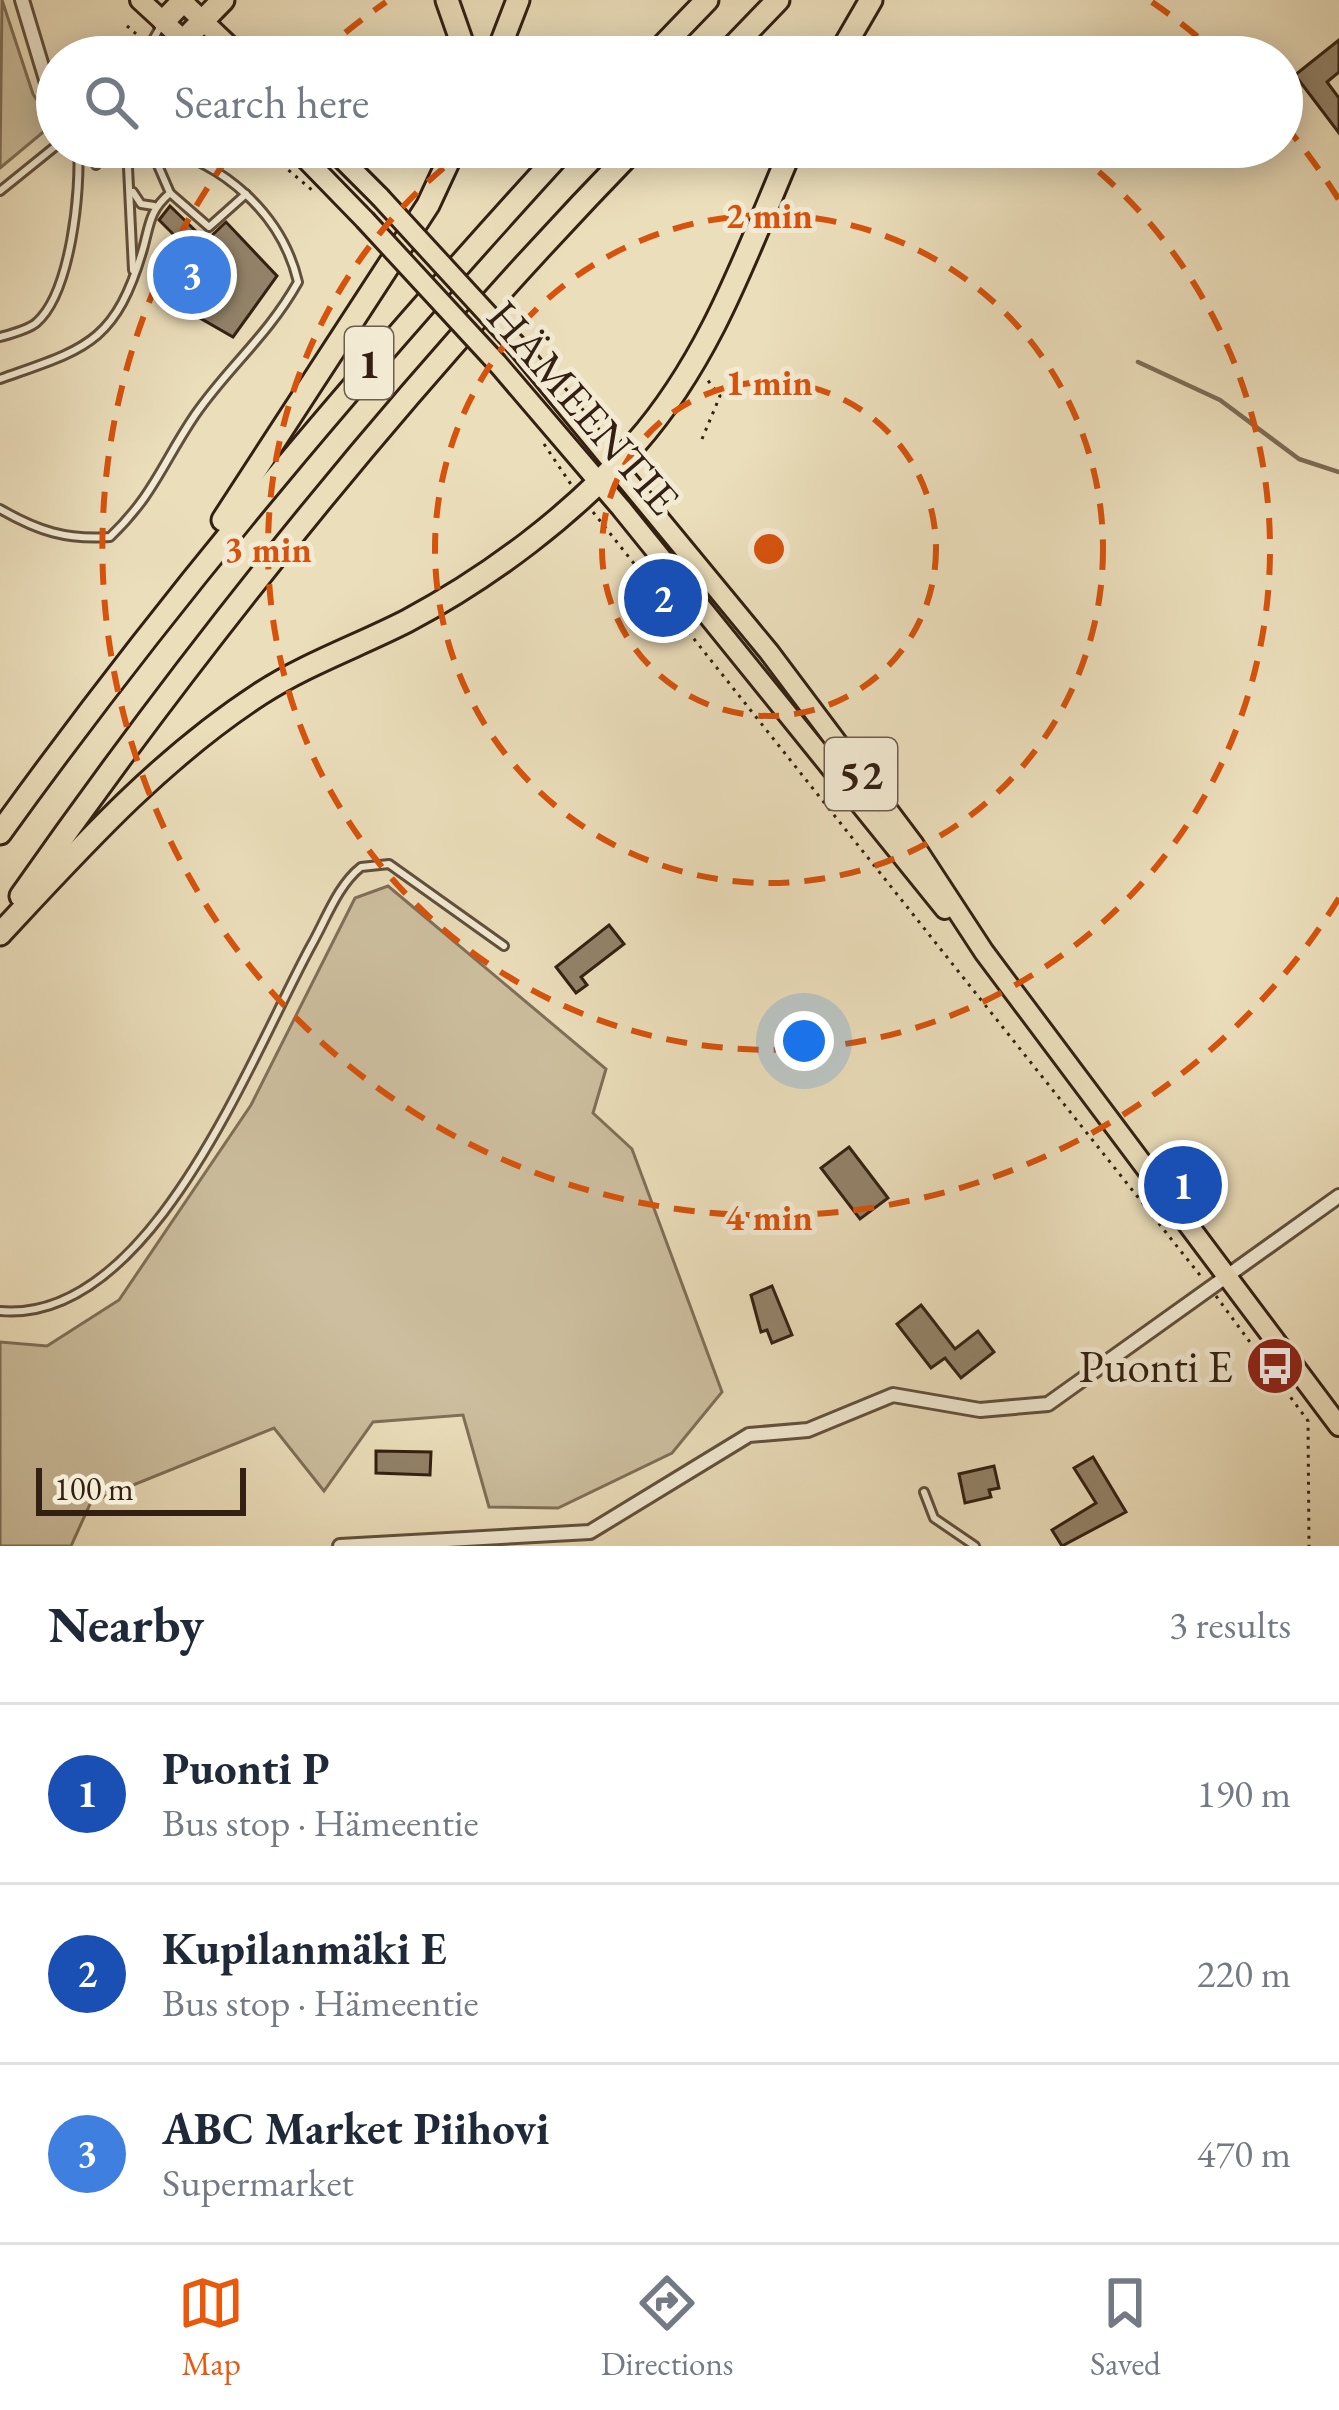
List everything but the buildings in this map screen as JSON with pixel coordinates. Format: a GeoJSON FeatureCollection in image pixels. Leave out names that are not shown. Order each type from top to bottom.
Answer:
{"type":"FeatureCollection","features":[{"type":"Feature","properties":{"kind":"highway"},"geometry":{"type":"LineString","coordinates":[[164,21],[182,0]]}},
{"type":"Feature","properties":{"kind":"highway"},"geometry":{"type":"LineString","coordinates":[[188,36],[224,0]]}},
{"type":"Feature","properties":{"kind":"highway"},"geometry":{"type":"LineString","coordinates":[[447,0],[460,36]]}},
{"type":"Feature","properties":{"kind":"highway"},"geometry":{"type":"LineString","coordinates":[[504,36],[518,0]]}},
{"type":"Feature","properties":{"kind":"highway"},"geometry":{"type":"LineString","coordinates":[[672,36],[707,0]]}},
{"type":"Feature","properties":{"kind":"highway"},"geometry":{"type":"LineString","coordinates":[[743,36],[778,0]]}},
{"type":"Feature","properties":{"kind":"highway"},"geometry":{"type":"LineString","coordinates":[[850,36],[871,0]]}},
{"type":"Feature","properties":{"kind":"highway"},"geometry":{"type":"LineString","coordinates":[[182,587],[428,205],[445,168]]}},
{"type":"Feature","properties":{"kind":"highway","name":"1"},"geometry":{"type":"LineString","coordinates":[[0,833],[182,587],[376,355],[547,168]]}},
{"type":"Feature","properties":{"kind":"highway","name":"1"},"geometry":{"type":"LineString","coordinates":[[0,930],[183,673],[313,509],[531,256],[616,168]]}},
{"type":"Feature","properties":{"kind":"highway"},"geometry":{"type":"LineString","coordinates":[[0,930],[132,795],[192,741],[304,669],[450,597],[599,481],[700,353],[783,168]]}},
{"type":"Feature","properties":{"kind":"main road"},"geometry":{"type":"LineString","coordinates":[[140,0],[164,21],[170,36]]}},
{"type":"Feature","properties":{"kind":"main road"},"geometry":{"type":"LineString","coordinates":[[182,0],[219,36]]}},
{"type":"Feature","properties":{"kind":"main road","name":"HÄMEENTIE"},"geometry":{"type":"LineString","coordinates":[[314,168],[497,363],[599,481],[896,856],[984,952]]}},
{"type":"Feature","properties":{"kind":"main road","name":"HÄMEENTIE"},"geometry":{"type":"LineString","coordinates":[[351,168],[515,344],[770,652],[914,845],[984,952],[1339,1426]]}},
{"type":"Feature","properties":{"kind":"street"},"geometry":{"type":"LineString","coordinates":[[22,0],[36,46]]}},
{"type":"Feature","properties":{"kind":"street"},"geometry":{"type":"LineString","coordinates":[[340,1546],[590,1532],[749,1435],[808,1430],[893,1395],[980,1410],[1048,1404],[1339,1196]]}},
{"type":"Feature","properties":{"kind":"lane"},"geometry":{"type":"LineString","coordinates":[[155,36],[164,21]]}},
{"type":"Feature","properties":{"kind":"lane"},"geometry":{"type":"LineString","coordinates":[[0,190],[36,162]]}},
{"type":"Feature","properties":{"kind":"lane"},"geometry":{"type":"LineString","coordinates":[[0,338],[35,323],[54,297],[80,185],[79,168]]}},
{"type":"Feature","properties":{"kind":"lane"},"geometry":{"type":"LineString","coordinates":[[128,168],[133,274]]}},
{"type":"Feature","properties":{"kind":"lane"},"geometry":{"type":"LineString","coordinates":[[161,168],[170,193],[209,226],[246,194]]}},
{"type":"Feature","properties":{"kind":"lane"},"geometry":{"type":"LineString","coordinates":[[0,509],[38,532],[76,539],[110,537],[146,502],[194,416],[241,365],[298,282],[291,254],[274,224],[246,194],[206,168]]}},
{"type":"Feature","properties":{"kind":"lane"},"geometry":{"type":"LineString","coordinates":[[130,189],[141,204],[154,206]]}},
{"type":"Feature","properties":{"kind":"lane"},"geometry":{"type":"LineString","coordinates":[[0,379],[67,358],[107,326],[133,274],[154,206],[170,193]]}},
{"type":"Feature","properties":{"kind":"lane"},"geometry":{"type":"LineString","coordinates":[[0,1311],[34,1310],[68,1300],[102,1279],[146,1232],[236,1098],[287,990],[344,886],[361,867],[389,864],[504,946]]}},
{"type":"Feature","properties":{"kind":"lane"},"geometry":{"type":"LineString","coordinates":[[923,1492],[934,1518],[975,1546]]}},
{"type":"Feature","properties":{"kind":"path"},"geometry":{"type":"LineString","coordinates":[[286,168],[314,191]]}},
{"type":"Feature","properties":{"kind":"path"},"geometry":{"type":"LineString","coordinates":[[701,375],[720,396],[702,440]]}},
{"type":"Feature","properties":{"kind":"path"},"geometry":{"type":"LineString","coordinates":[[580,497],[1210,1288],[1308,1421],[1309,1546]]}},
{"type":"Feature","properties":{"kind":"shaded area"},"geometry":{"type":"Polygon","coordinates":[[[2,0],[36,98],[36,138],[0,168],[2,0]]]}},
{"type":"Feature","properties":{"kind":"shaded area"},"geometry":{"type":"Polygon","coordinates":[[[388,886],[606,1069],[593,1113],[632,1149],[722,1392],[672,1453],[558,1508],[489,1507],[463,1415],[373,1422],[324,1491],[274,1428],[91,1502],[71,1546],[0,1546],[0,1342],[47,1346],[119,1300],[251,1105],[355,898],[388,886]]]}},
{"type":"Feature","properties":{"kind":"waterway"},"geometry":{"type":"LineString","coordinates":[[1138,362],[1220,400],[1299,459],[1339,472]]}},
{"type":"Feature","properties":{"kind":"place","name":"ABC Market Piihovi"},"geometry":{"type":"Point","coordinates":[192,275]}},
{"type":"Feature","properties":{"kind":"place","name":"Kupilanmäki E"},"geometry":{"type":"Point","coordinates":[663,598]}},
{"type":"Feature","properties":{"kind":"place","name":"Puonti P"},"geometry":{"type":"Point","coordinates":[1183,1185]}},
{"type":"Feature","properties":{"kind":"place","name":"Puonti E"},"geometry":{"type":"Point","coordinates":[1275,1366]}}]}
